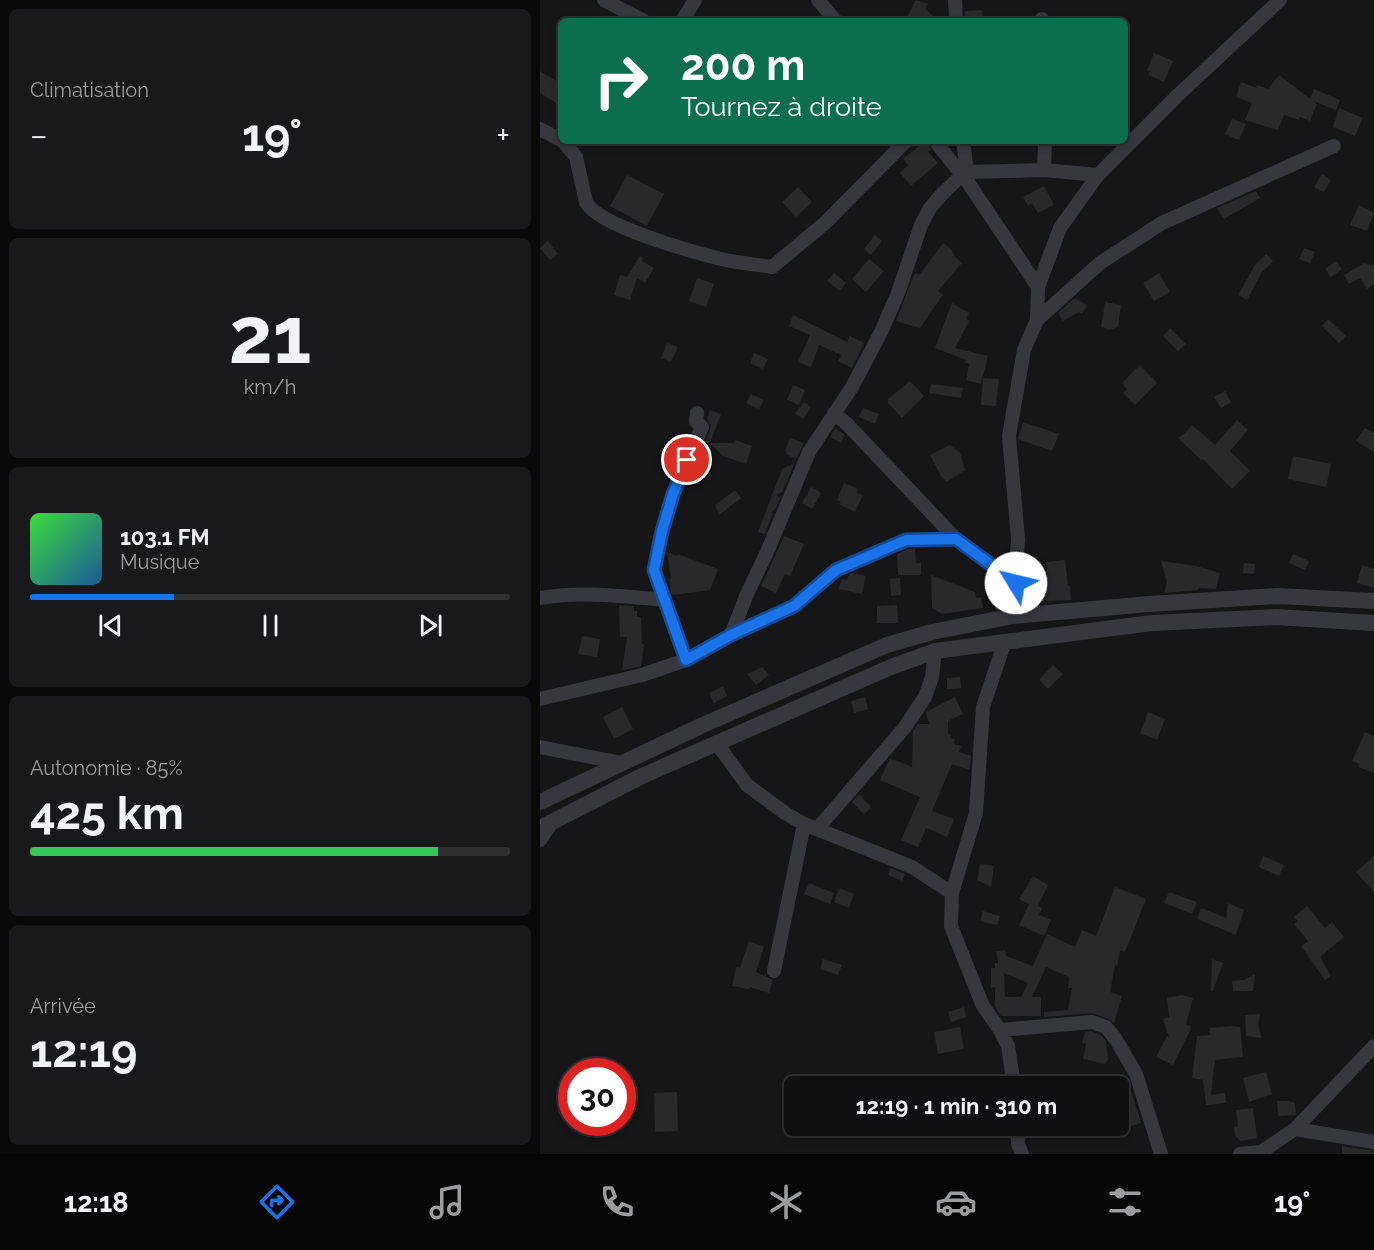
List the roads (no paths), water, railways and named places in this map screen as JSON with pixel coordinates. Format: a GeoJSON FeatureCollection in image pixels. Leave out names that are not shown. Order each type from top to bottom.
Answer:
{"type":"FeatureCollection","features":[{"type":"Feature","properties":{"kind":"street"},"geometry":{"type":"LineString","coordinates":[[604,0],[638,18]]}},
{"type":"Feature","properties":{"kind":"street"},"geometry":{"type":"LineString","coordinates":[[684,18],[695,0]]}},
{"type":"Feature","properties":{"kind":"street"},"geometry":{"type":"LineString","coordinates":[[818,0],[833,18]]}},
{"type":"Feature","properties":{"kind":"street"},"geometry":{"type":"LineString","coordinates":[[955,0],[956,18]]}},
{"type":"Feature","properties":{"kind":"street"},"geometry":{"type":"LineString","coordinates":[[1013,616],[1018,539],[1009,436],[1024,350],[1037,320],[1038,287],[1060,228],[1098,176],[1177,96],[1280,0]]}},
{"type":"Feature","properties":{"kind":"street"},"geometry":{"type":"LineString","coordinates":[[540,129],[558,138]]}},
{"type":"Feature","properties":{"kind":"street"},"geometry":{"type":"LineString","coordinates":[[565,144],[576,157],[586,202],[590,209],[605,219],[631,231],[722,259],[772,267],[825,223],[903,144]]}},
{"type":"Feature","properties":{"kind":"street"},"geometry":{"type":"LineString","coordinates":[[938,144],[966,177],[1038,287]]}},
{"type":"Feature","properties":{"kind":"street"},"geometry":{"type":"LineString","coordinates":[[963,144],[966,177]]}},
{"type":"Feature","properties":{"kind":"street"},"geometry":{"type":"LineString","coordinates":[[1044,170],[1045,144]]}},
{"type":"Feature","properties":{"kind":"street"},"geometry":{"type":"LineString","coordinates":[[1037,320],[1100,263],[1162,223],[1334,146]]}},
{"type":"Feature","properties":{"kind":"street"},"geometry":{"type":"LineString","coordinates":[[731,635],[809,452],[852,387],[881,332],[898,292],[921,225],[930,208],[943,193],[966,177],[1044,170],[1098,176]]}},
{"type":"Feature","properties":{"kind":"street"},"geometry":{"type":"LineString","coordinates":[[686,660],[654,570],[673,494],[702,427],[696,421],[697,413]]}},
{"type":"Feature","properties":{"kind":"street"},"geometry":{"type":"LineString","coordinates":[[834,413],[956,539],[1016,583]]}},
{"type":"Feature","properties":{"kind":"street"},"geometry":{"type":"LineString","coordinates":[[540,699],[642,675],[686,660],[731,635],[794,606],[836,570],[906,540],[956,539]]}},
{"type":"Feature","properties":{"kind":"street"},"geometry":{"type":"LineString","coordinates":[[540,598],[561,594],[610,595],[665,600]]}},
{"type":"Feature","properties":{"kind":"street"},"geometry":{"type":"LineString","coordinates":[[540,802],[705,724],[887,645],[932,632],[1013,616],[1149,604],[1277,596],[1374,601]]}},
{"type":"Feature","properties":{"kind":"street"},"geometry":{"type":"LineString","coordinates":[[540,840],[545,826],[642,776],[891,667],[935,651],[1152,623],[1276,617],[1374,624]]}},
{"type":"Feature","properties":{"kind":"street"},"geometry":{"type":"LineString","coordinates":[[1005,641],[983,707],[976,813],[952,893],[951,926],[983,1006],[1008,1046],[1012,1076]]}},
{"type":"Feature","properties":{"kind":"street"},"geometry":{"type":"LineString","coordinates":[[774,971],[811,826],[905,727],[925,697],[932,677],[935,651]]}},
{"type":"Feature","properties":{"kind":"street"},"geometry":{"type":"LineString","coordinates":[[717,744],[747,785],[786,813],[811,826],[912,867],[952,893]]}},
{"type":"Feature","properties":{"kind":"street"},"geometry":{"type":"LineString","coordinates":[[540,747],[622,763]]}},
{"type":"Feature","properties":{"kind":"street"},"geometry":{"type":"LineString","coordinates":[[1000,1030],[1092,1022],[1106,1027],[1136,1074],[1161,1154]]}},
{"type":"Feature","properties":{"kind":"street"},"geometry":{"type":"LineString","coordinates":[[1240,1154],[1261,1153],[1295,1129],[1374,1046]]}},
{"type":"Feature","properties":{"kind":"street"},"geometry":{"type":"LineString","coordinates":[[1295,1129],[1374,1142]]}},
{"type":"Feature","properties":{"kind":"street"},"geometry":{"type":"LineString","coordinates":[[1018,1136],[1022,1154]]}}]}
